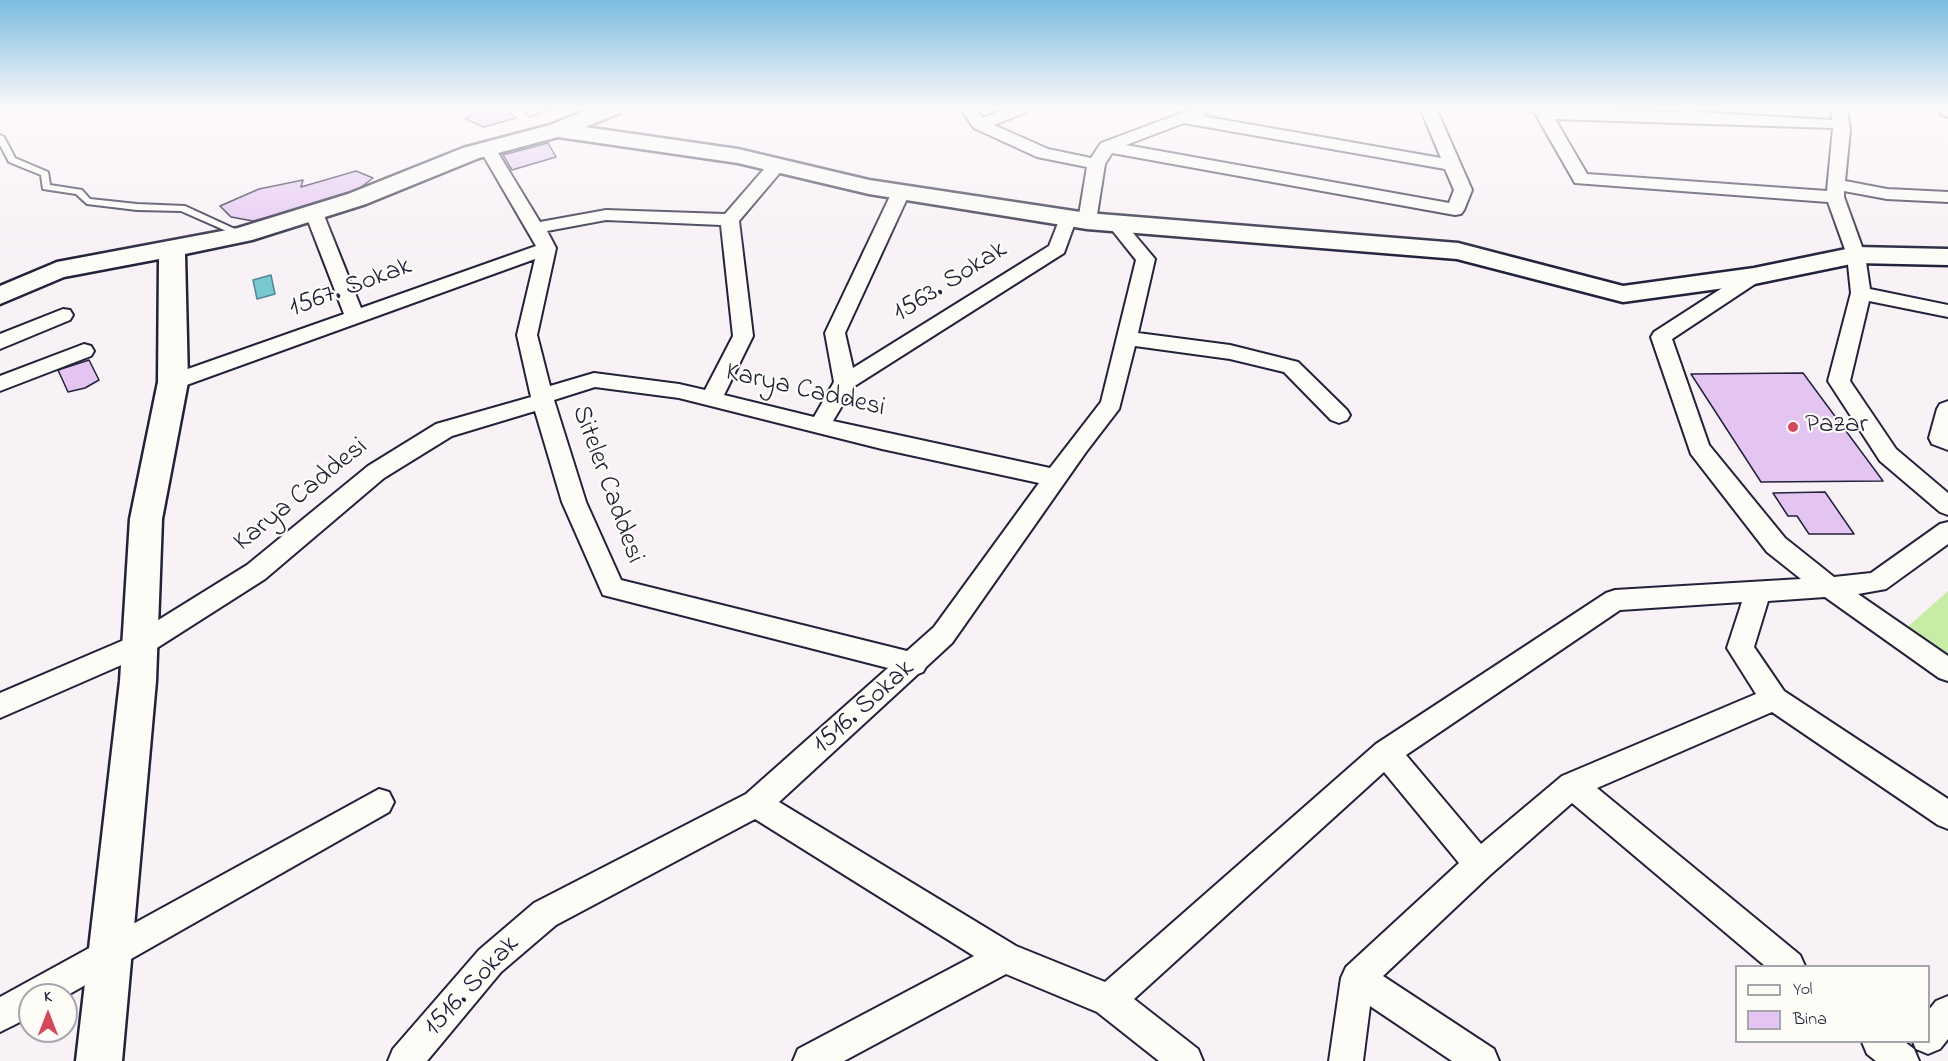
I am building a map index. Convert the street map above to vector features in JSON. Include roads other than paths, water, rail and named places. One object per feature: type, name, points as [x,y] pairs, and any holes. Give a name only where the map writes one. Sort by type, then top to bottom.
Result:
[{"type":"street","points":[[0,296],[57,270],[243,235],[357,199],[460,158]]},
{"type":"street","points":[[493,158],[548,248]]},
{"type":"street","points":[[745,158],[868,187],[1118,225],[1458,251],[1623,294],[1754,276],[1856,255],[1948,257]]},
{"type":"street","points":[[1065,158],[1096,164],[1100,158]]},
{"type":"street","points":[[1165,158],[1455,210],[1463,190],[1448,158]]},
{"type":"street","points":[[1408,158],[1451,165]]},
{"type":"street","points":[[1568,158],[1581,179],[1948,197]]},
{"type":"street","points":[[1836,158],[1836,190],[1856,255],[1861,293],[1839,381],[1888,454],[1948,506]]},
{"type":"street","name":"1563. Sokak","points":[[845,382],[1057,249],[1077,219],[1096,164]]},
{"type":"street","points":[[710,400],[742,336],[730,220],[777,165]]},
{"type":"street","points":[[820,425],[845,382],[835,333],[901,192]]},
{"type":"street","points":[[314,213],[355,317]]},
{"type":"street","points":[[548,248],[536,228],[606,215],[730,220]]},
{"type":"street","name":"1516. Sokak","points":[[405,1061],[490,961],[545,914],[756,804],[914,664],[943,635],[1111,404],[1146,259],[1118,225]]},
{"type":"street","name":"1567. Sokak","points":[[173,382],[548,248]]},
{"type":"street","name":"Siteler Caddesi","points":[[548,248],[527,335],[543,399],[574,502],[612,588],[914,664]]},
{"type":"street","points":[[99,1061],[140,645],[146,519],[173,382],[172,250]]},
{"type":"street","points":[[1754,276],[1661,337],[1699,448],[1776,545],[1829,587],[1948,670]]},
{"type":"street","points":[[1861,293],[1948,310]]},
{"type":"street","points":[[0,342],[63,315]]},
{"type":"street","points":[[1128,338],[1295,361],[1339,415]]},
{"type":"street","points":[[0,384],[84,351]]},
{"type":"street","name":"Karya Caddesi","points":[[0,705],[140,645],[256,572],[376,472],[444,430],[543,399],[594,380],[679,391],[882,441],[1055,478]]},
{"type":"street","points":[[1948,409],[1940,438],[1948,442]]},
{"type":"street","points":[[1109,1000],[1386,753],[1615,600],[1877,582],[1948,531]]},
{"type":"street","points":[[1758,591],[1740,648],[1774,699],[1948,815]]},
{"type":"street","points":[[1346,1061],[1357,978],[1479,865],[1572,785],[1774,699]]},
{"type":"street","points":[[1386,753],[1479,865]]},
{"type":"street","points":[[1572,785],[1788,965]]},
{"type":"street","points":[[57,983],[379,802]]},
{"type":"street","points":[[756,804],[1005,957],[1109,1000],[1186,1061]]},
{"type":"street","points":[[810,1061],[1005,957]]},
{"type":"street","points":[[1357,978],[1482,1061]]},
{"type":"street","points":[[0,1015],[18,1005]]},
{"type":"street","points":[[1930,1036],[1948,1013]]},
{"type":"street","points":[[1881,1043],[1902,1061]]},
{"type":"street","points":[[1909,1061],[1923,1043]]},
{"type":"lane","points":[[11,158],[45,174],[46,187],[80,192],[87,201],[137,207],[182,208],[243,235]]},
{"type":"water","points":[[271,275],[275,294],[257,299],[253,280]]},
{"type":"place","name":"Pazar","points":[[1793,427]]}]
